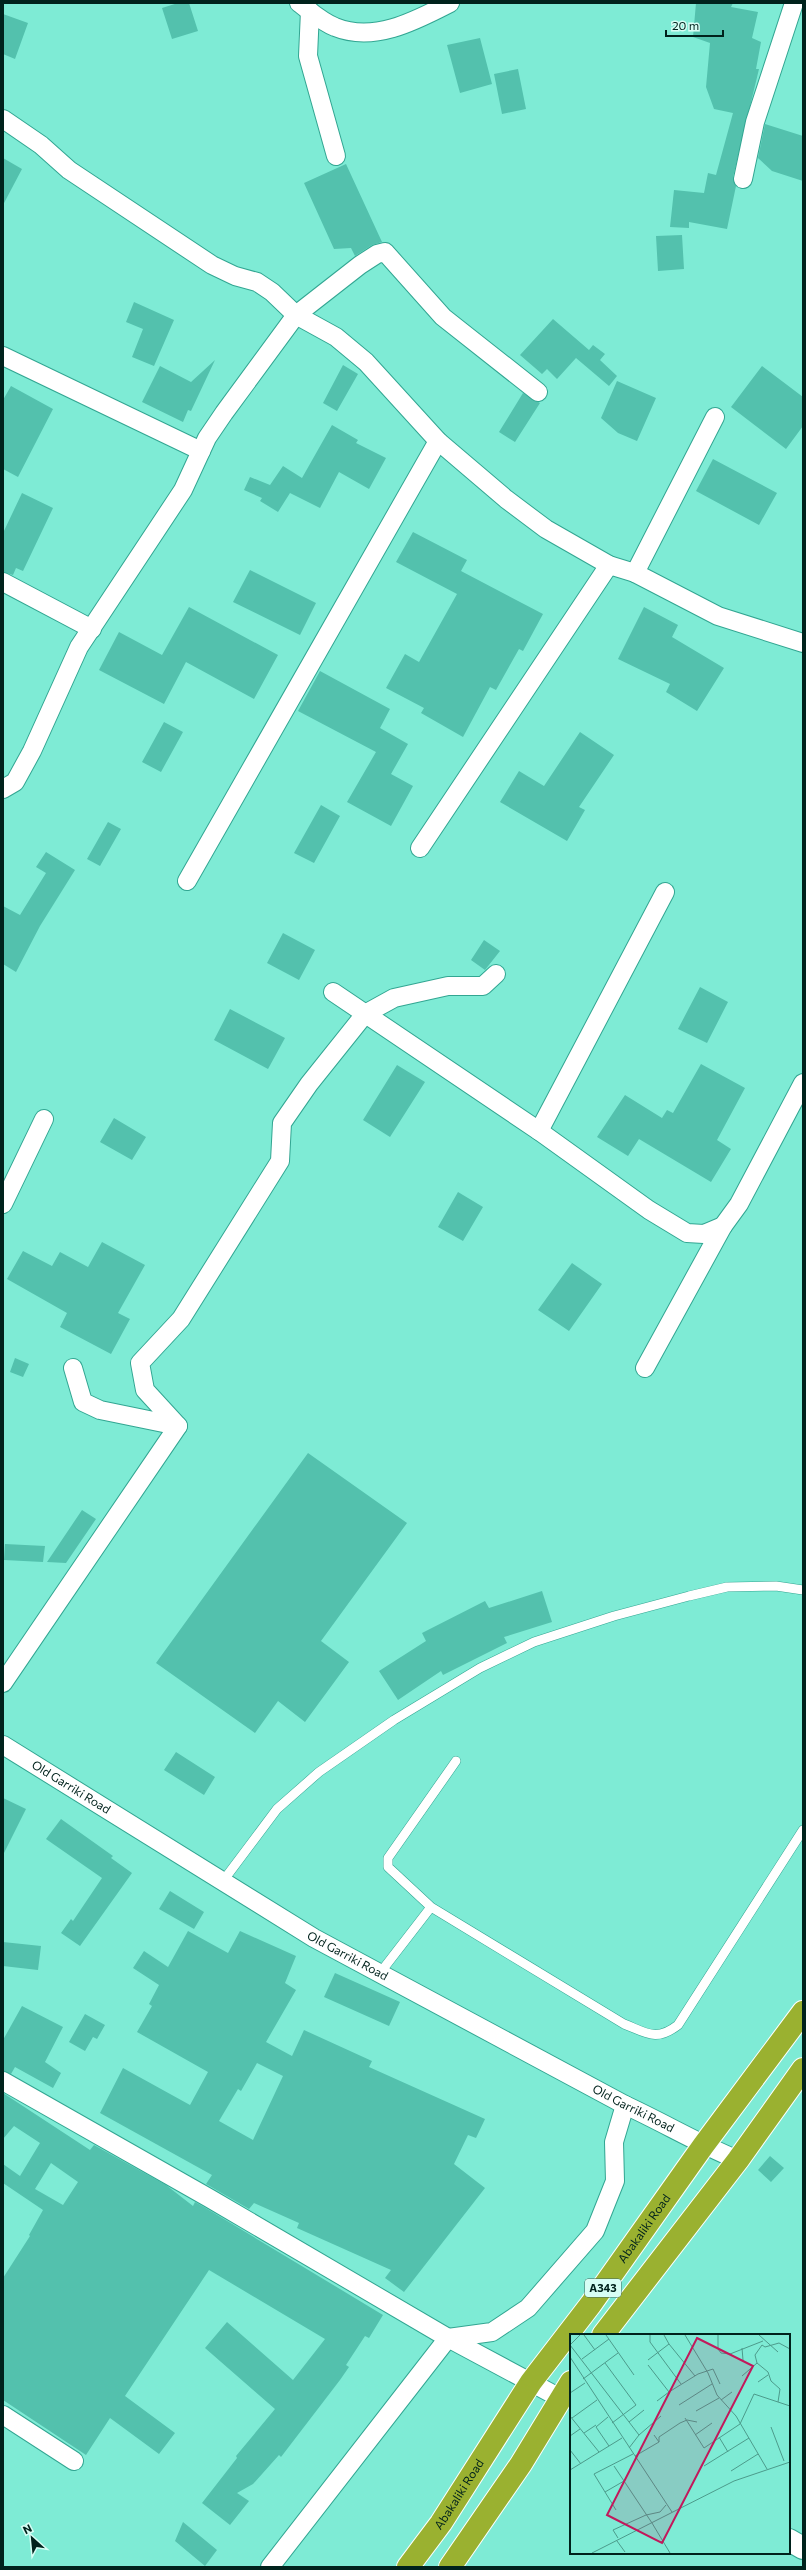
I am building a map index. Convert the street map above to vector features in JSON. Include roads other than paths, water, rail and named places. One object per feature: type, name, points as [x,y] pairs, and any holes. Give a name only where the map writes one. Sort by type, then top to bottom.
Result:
[{"type":"highway","name":"Abakaliki Road","points":[[408,2567],[441,2523],[531,2382],[591,2304],[704,2146],[803,2012]]},
{"type":"highway","name":"A343","points":[[604,2334],[738,2160],[803,2069]]},
{"type":"highway","points":[[450,2567],[567,2395]]},
{"type":"main road","points":[[790,2541],[803,2548]]},
{"type":"street","points":[[304,7],[334,27],[363,34],[407,25],[450,3]]},
{"type":"street","points":[[743,179],[755,122],[794,3]]},
{"type":"street","points":[[304,7],[308,56],[336,156]]},
{"type":"street","points":[[3,119],[41,146],[69,170],[212,265],[235,276],[257,282],[272,292],[296,315],[336,337],[366,362],[438,441],[506,499],[546,529],[609,565],[635,573],[718,616],[803,643]]},
{"type":"street","points":[[3,789],[15,782],[32,751],[79,646],[183,490],[207,438],[296,315],[360,265],[377,254],[385,252],[443,316],[538,392]]},
{"type":"street","points":[[3,356],[202,451]]},
{"type":"street","points":[[635,573],[715,417]]},
{"type":"street","points":[[187,881],[438,441]]},
{"type":"street","points":[[420,848],[609,565]]},
{"type":"street","points":[[3,582],[92,628]]},
{"type":"street","points":[[539,1131],[665,892]]},
{"type":"street","points":[[178,1426],[145,1390],[140,1364],[181,1319],[280,1160],[282,1123],[309,1084],[365,1014],[394,998],[448,986],[483,986],[496,974]]},
{"type":"street","points":[[333,992],[539,1131],[649,1210],[687,1233],[704,1234],[723,1226]]},
{"type":"street","points":[[645,1368],[723,1226],[740,1204],[803,1083]]},
{"type":"street","points":[[3,1204],[44,1119]]},
{"type":"street","points":[[73,1368],[83,1402],[100,1410],[178,1426]]},
{"type":"street","points":[[3,1683],[178,1426]]},
{"type":"street","name":"Old Garriki Road","points":[[3,1745],[314,1938],[625,2106],[659,2121],[704,2146],[738,2160]]},
{"type":"street","points":[[3,2081],[209,2198],[448,2338],[531,2382],[567,2395]]},
{"type":"street","points":[[270,2567],[448,2338],[492,2332],[528,2308],[595,2231],[615,2181],[614,2142],[625,2106]]},
{"type":"street","points":[[3,2415],[74,2461]]},
{"type":"lane","points":[[223,1881],[277,1809],[319,1772],[394,1720],[480,1668],[534,1642],[614,1616],[697,1594],[727,1587],[776,1586],[803,1590]]},
{"type":"lane","points":[[456,1761],[388,1858],[388,1867],[431,1908],[624,2024],[654,2036],[666,2035],[678,2025],[725,1955],[803,1830]]},
{"type":"lane","points":[[380,1973],[431,1908]]}]
